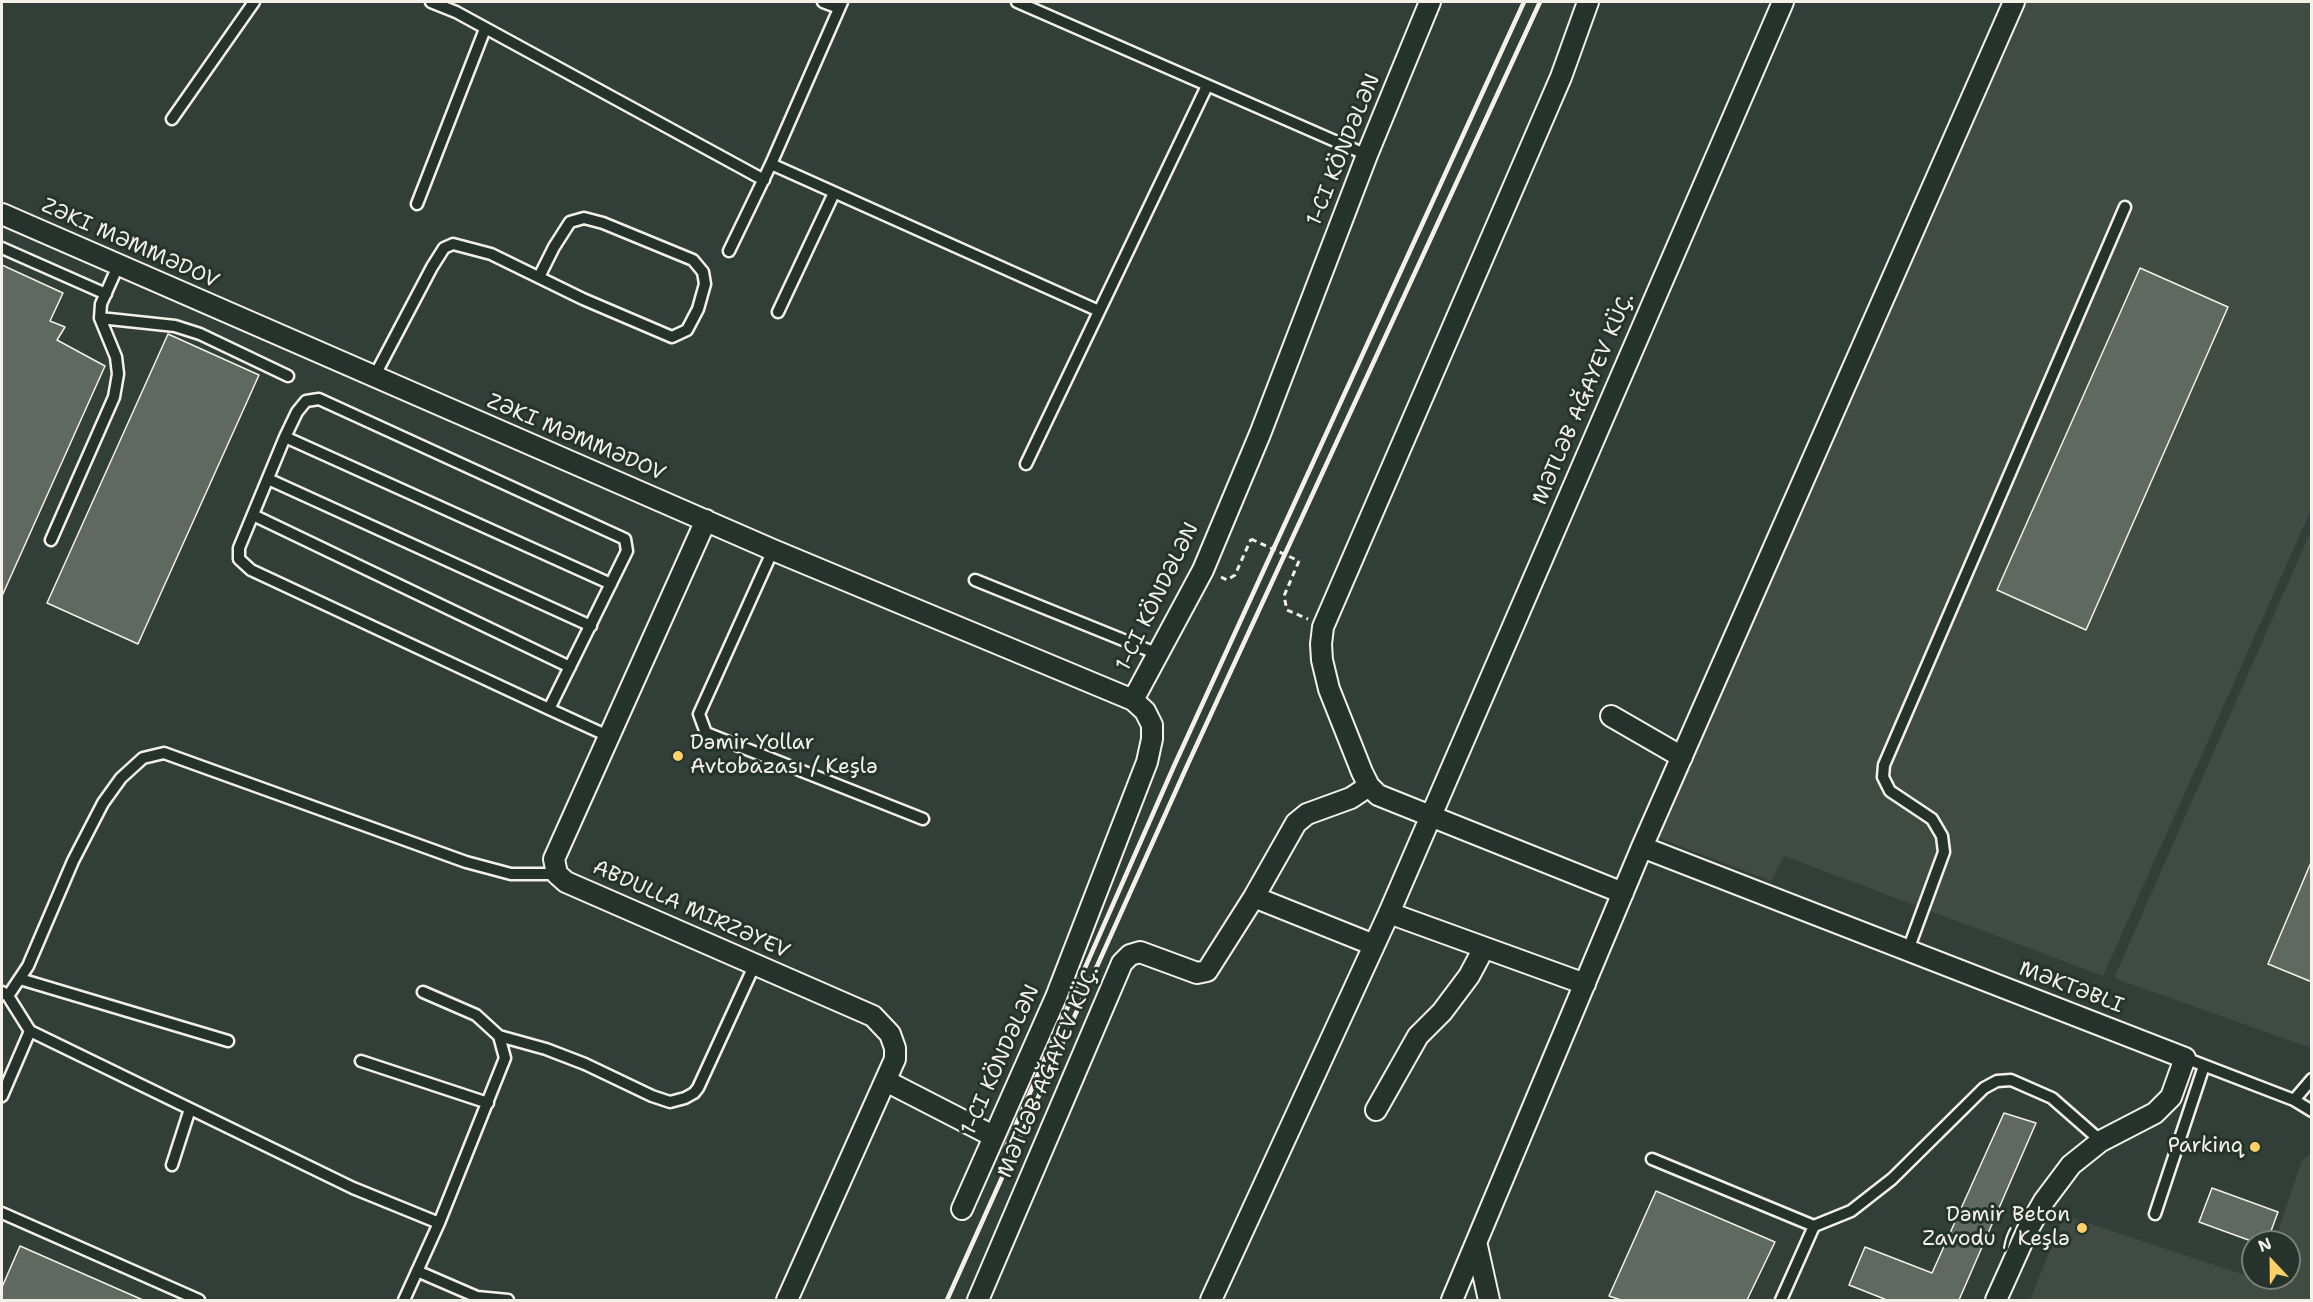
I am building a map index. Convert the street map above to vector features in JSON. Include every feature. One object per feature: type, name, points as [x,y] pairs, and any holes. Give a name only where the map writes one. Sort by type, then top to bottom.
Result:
[{"type":"street","name":"1-CI KÖNDƏLƏN","points":[[962,1209],[1056,997],[1147,762],[1152,739],[1152,725],[1145,711],[1133,700],[1203,570],[1260,434],[1367,155],[1430,2]]},
{"type":"street","points":[[1588,2],[1561,77],[1323,627],[1322,660],[1329,689],[1369,786],[1378,795],[1623,893]]},
{"type":"street","name":"MƏTLƏB AĞAYEV KÜÇ.","points":[[1211,1300],[1389,913],[1783,2]]},
{"type":"street","points":[[1452,1300],[1477,1246],[1642,847],[2014,2]]},
{"type":"street","name":"ZƏKI MƏMMƏDOV","points":[[2,214],[773,550],[1133,700]]},
{"type":"street","points":[[557,874],[554,859],[561,841],[706,520]]},
{"type":"street","points":[[1611,716],[1683,757]]},
{"type":"street","name":"MƏTLƏB AĞAYEV KÜÇ.","points":[[978,1300],[1122,963],[1130,955],[1140,952],[1197,973],[1207,971],[1254,897],[1296,823],[1307,814],[1351,798],[1369,786]]},
{"type":"street","name":"MƏKTƏBLI","points":[[1642,847],[2185,1058]]},
{"type":"street","name":"ABDULLA MIRZƏYEV","points":[[557,874],[566,882],[873,1016],[890,1034],[895,1048],[895,1059],[787,1300]]},
{"type":"street","points":[[1254,897],[1374,945]]},
{"type":"street","points":[[1389,913],[1585,984]]},
{"type":"street","points":[[1377,1110],[1418,1036],[1442,1012],[1469,976],[1484,948]]},
{"type":"street","points":[[1996,1300],[2028,1229],[2044,1201],[2071,1165],[2102,1142],[2155,1113],[2171,1097],[2185,1058]]},
{"type":"street","points":[[886,1081],[993,1136]]},
{"type":"street","points":[[1477,1246],[1489,1300]]},
{"type":"lane","points":[[172,119],[254,2]]},
{"type":"lane","points":[[431,2],[458,7],[485,29],[764,180]]},
{"type":"lane","points":[[729,251],[764,180],[841,5],[823,2]]},
{"type":"lane","points":[[1017,2],[1367,155]]},
{"type":"lane","points":[[417,204],[485,29]]},
{"type":"lane","points":[[1026,464],[1207,86]]},
{"type":"lane","points":[[771,164],[1099,311]]},
{"type":"lane","points":[[778,312],[834,193]]},
{"type":"lane","points":[[1908,950],[1944,852],[1942,836],[1932,819],[1890,791],[1883,777],[1884,765],[2125,207]]},
{"type":"lane","points":[[375,376],[444,248],[453,244],[491,254],[539,277],[636,323],[672,337],[687,330],[698,309],[705,284],[703,272],[693,260],[603,223],[584,218],[570,222],[539,277]]},
{"type":"lane","points":[[2,248],[106,294]]},
{"type":"lane","points":[[51,540],[114,397],[118,374],[116,357],[100,318],[101,304],[118,266]]},
{"type":"lane","points":[[100,318],[175,326],[192,331],[288,376]]},
{"type":"lane","points":[[549,709],[627,551],[625,539],[319,399],[306,400],[297,412],[285,437],[239,548],[239,559],[250,570],[549,709],[608,736]]},
{"type":"lane","points":[[285,437],[611,584]]},
{"type":"lane","points":[[268,479],[591,626]]},
{"type":"lane","points":[[253,515],[570,667]]},
{"type":"lane","points":[[773,550],[699,714],[706,733],[923,819]]},
{"type":"lane","points":[[975,580],[1158,654]]},
{"type":"lane","points":[[439,1222],[353,1188],[30,1031],[5,994],[20,979],[73,861],[104,803],[121,778],[143,758],[164,753],[466,862],[511,874],[557,874]]},
{"type":"lane","points":[[423,992],[476,1016],[499,1036],[546,1049],[585,1064],[652,1096],[670,1102],[685,1098],[698,1088],[755,964]]},
{"type":"lane","points":[[20,979],[228,1041]]},
{"type":"lane","points":[[2,1096],[30,1031]]},
{"type":"lane","points":[[404,1300],[439,1222],[505,1058],[499,1036]]},
{"type":"lane","points":[[2185,1058],[2294,1100],[2312,1111]]},
{"type":"lane","points":[[361,1061],[488,1103]]},
{"type":"lane","points":[[2155,1214],[2204,1066]]},
{"type":"lane","points":[[2294,1100],[2312,1079]]},
{"type":"lane","points":[[1781,1300],[1814,1226],[1851,1211],[1892,1179],[1984,1088],[1997,1081],[2011,1080],[2052,1098],[2102,1142]]},
{"type":"lane","points":[[2294,1100],[2312,1102]]},
{"type":"lane","points":[[172,1165],[190,1109]]},
{"type":"lane","points":[[1652,1160],[1814,1226]]},
{"type":"lane","points":[[2,1213],[199,1300]]},
{"type":"lane","points":[[417,1271],[477,1296],[508,1300]]},
{"type":"path","points":[[1235,575],[1251,539],[1299,561],[1284,596],[1287,610],[1323,627]]},
{"type":"shaded area","points":[[2024,2],[2311,2],[2311,510],[2103,976],[1784,856],[1771,881],[1659,838]]},
{"type":"shaded area","points":[[2311,531],[2311,1048],[2114,978]]},
{"type":"shaded area","name":"Dəmir Beton Zavodu / Keşlə","points":[[2311,1153],[2311,1300],[2030,1300],[2064,1215],[2241,1274],[2241,1290],[2301,1290],[2301,1230],[2278,1230],[2302,1161]]},
{"type":"building","points":[[2,265],[63,293],[50,321],[65,327],[57,340],[105,366],[2,596]]},
{"type":"building","points":[[2140,268],[2228,307],[2086,630],[1997,590]]},
{"type":"building","points":[[168,334],[259,375],[138,644],[47,603]]},
{"type":"building","points":[[2312,860],[2312,982],[2268,964]]},
{"type":"building","points":[[2004,1113],[2036,1123],[1959,1300],[1887,1300],[1849,1285],[1865,1247],[1932,1273]]},
{"type":"building","points":[[2212,1188],[2278,1212],[2271,1230],[2241,1230],[2241,1237],[2199,1222]]},
{"type":"building","points":[[1656,1191],[1775,1242],[1747,1300],[1621,1300],[1609,1296]]},
{"type":"building","points":[[20,1246],[143,1300],[2,1300],[2,1287]]},
{"type":"railway","points":[[1006,1147],[1174,766],[1524,2]]},
{"type":"railway","points":[[947,1300],[1187,766],[1540,2]]},
{"type":"place","name":"Dəmir Yollar Avtobazası / Keşlə","points":[[678,756]]},
{"type":"place","name":"Parkinq","points":[[2255,1147]]},
{"type":"place","name":"Dəmir Beton Zavodu / Keşlə","points":[[2082,1228]]}]
